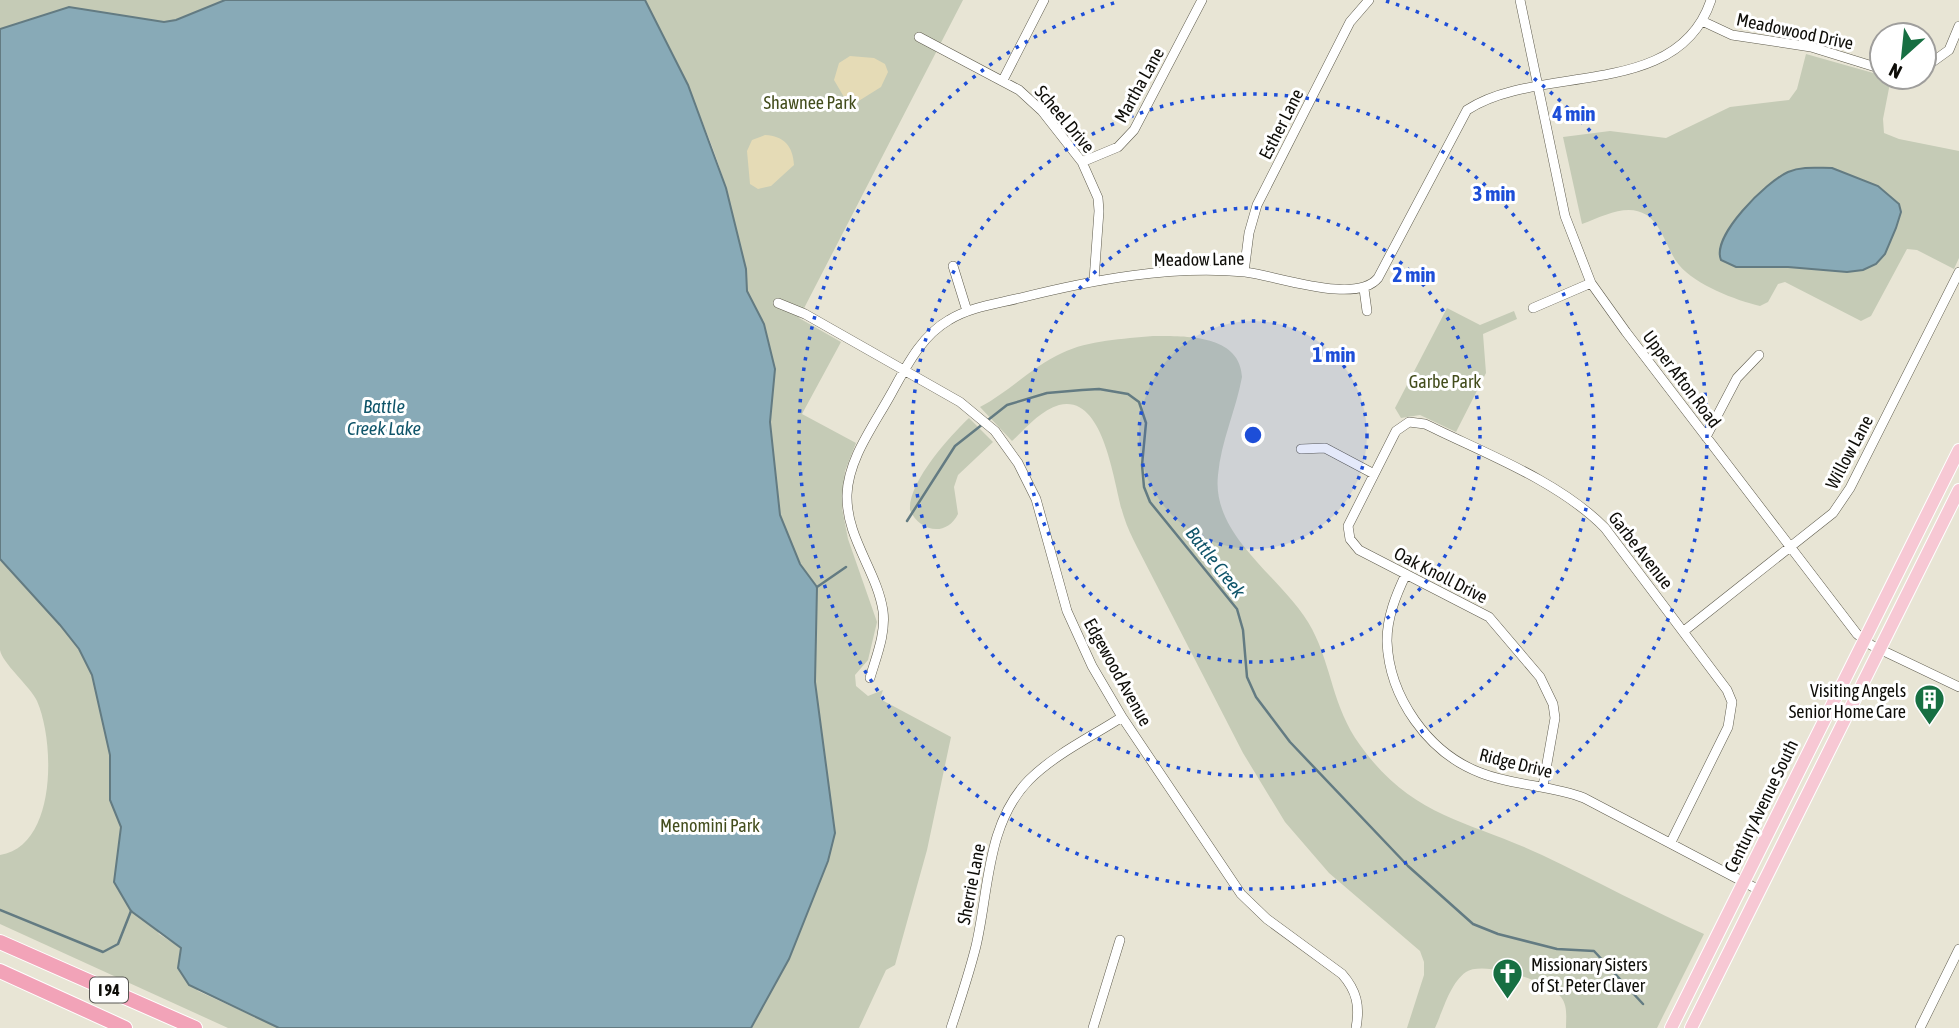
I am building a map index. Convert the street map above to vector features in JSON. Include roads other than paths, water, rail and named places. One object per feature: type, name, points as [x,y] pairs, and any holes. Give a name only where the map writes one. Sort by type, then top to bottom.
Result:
[{"type":"highway","name":"I 94","points":[[0,941],[195,1028]]},
{"type":"highway","name":"I 94","points":[[0,971],[125,1028]]},
{"type":"main road","name":"Century Avenue South","points":[[1671,1028],[1959,450]]},
{"type":"main road","name":"Century Avenue South","points":[[1691,1028],[1959,490]]},
{"type":"street","points":[[1003,80],[1044,0]]},
{"type":"street","name":"Martha Lane","points":[[1082,162],[1118,147],[1134,130],[1202,0]]},
{"type":"street","name":"Esther Lane","points":[[1244,272],[1257,205],[1350,22],[1368,0]]},
{"type":"street","name":"Upper Afton Road","points":[[1520,0],[1565,216],[1591,283],[1706,437],[1864,640],[1959,687]]},
{"type":"street","points":[[1367,311],[1364,289],[1378,278],[1467,110],[1490,98],[1640,66],[1679,46],[1702,21],[1711,0]]},
{"type":"street","name":"Meadowood Drive","points":[[1702,21],[1732,35],[1811,47],[1868,65]]},
{"type":"street","points":[[1938,58],[1949,50],[1959,26]]},
{"type":"street","name":"Scheel Drive","points":[[919,37],[1003,80],[1031,100],[1082,162],[1098,198],[1094,280]]},
{"type":"street","points":[[953,267],[967,311]]},
{"type":"street","name":"Meadow Lane","points":[[870,678],[882,636],[884,613],[850,522],[847,494],[862,446],[904,370],[931,332],[967,311],[1094,280],[1244,272],[1344,290],[1364,289]]},
{"type":"street","name":"Willow Lane","points":[[1684,631],[1833,513],[1850,488],[1959,272]]},
{"type":"street","points":[[1532,308],[1591,283]]},
{"type":"street","name":"Edgewood Avenue","points":[[778,303],[799,311],[904,370],[981,416],[995,431],[1028,481],[1042,518],[1067,611],[1092,666],[1122,717],[1241,894],[1254,908],[1350,983],[1358,1002],[1356,1028]]},
{"type":"street","points":[[1706,437],[1737,378],[1759,355]]},
{"type":"street","name":"Garbe Avenue","points":[[1374,474],[1396,431],[1402,425],[1416,421],[1573,500],[1594,517],[1684,631],[1727,690],[1732,702],[1731,717],[1671,842]]},
{"type":"street","points":[[1301,449],[1325,448],[1374,474]]},
{"type":"street","name":"Oak Knoll Drive","points":[[1374,474],[1348,526],[1350,539],[1359,550],[1489,617],[1540,677],[1553,704],[1555,718],[1543,786]]},
{"type":"street","name":"Ridge Drive","points":[[1406,574],[1392,607],[1387,640],[1394,680],[1408,709],[1429,740],[1484,775],[1543,786],[1584,798],[1759,890]]},
{"type":"street","name":"Sherrie Lane","points":[[951,1028],[976,944],[993,847],[1013,802],[1028,782],[1049,764],[1122,717]]},
{"type":"street","points":[[1093,1028],[1120,940]]},
{"type":"street","points":[[1920,1028],[1959,948]]},
{"type":"water","name":"Battle Creek Lake","points":[[225,0],[645,0],[688,85],[726,188],[746,269],[747,291],[764,324],[775,369],[770,422],[780,515],[800,564],[817,587],[815,682],[835,833],[828,861],[789,959],[751,1028],[279,1028],[189,985],[178,968],[181,948],[131,911],[114,882],[121,827],[110,800],[110,755],[92,675],[79,649],[60,625],[0,559],[0,29],[69,7],[164,22],[176,20]]},
{"type":"water","points":[[1832,168],[1878,186],[1899,204],[1901,212],[1896,228],[1885,254],[1876,264],[1863,270],[1847,272],[1788,267],[1736,267],[1721,260],[1720,250],[1732,224],[1767,187],[1793,170]]},
{"type":"waterway","name":"Battle Creek","points":[[907,521],[955,446],[1007,405],[1047,393],[1099,389],[1128,394],[1139,402],[1146,423],[1142,465],[1144,487],[1150,502],[1237,609],[1243,630],[1247,677],[1256,697],[1290,742],[1408,866],[1473,924],[1498,934],[1557,949],[1594,951],[1643,1004]]},
{"type":"waterway","name":"Battle Creek","points":[[817,587],[846,567]]},
{"type":"waterway","points":[[0,910],[103,952],[118,944],[131,911]]},
{"type":"place","name":"Visiting Angels Senior Home Care","points":[[1929,727]]},
{"type":"place","name":"Missionary Sisters of St. Peter Claver","points":[[1508,1001]]},
{"type":"park label","name":"Shawnee Park","points":[[810,102]]},
{"type":"park label","name":"Garbe Park","points":[[1445,381]]},
{"type":"park label","name":"Menomini Park","points":[[710,825]]}]
